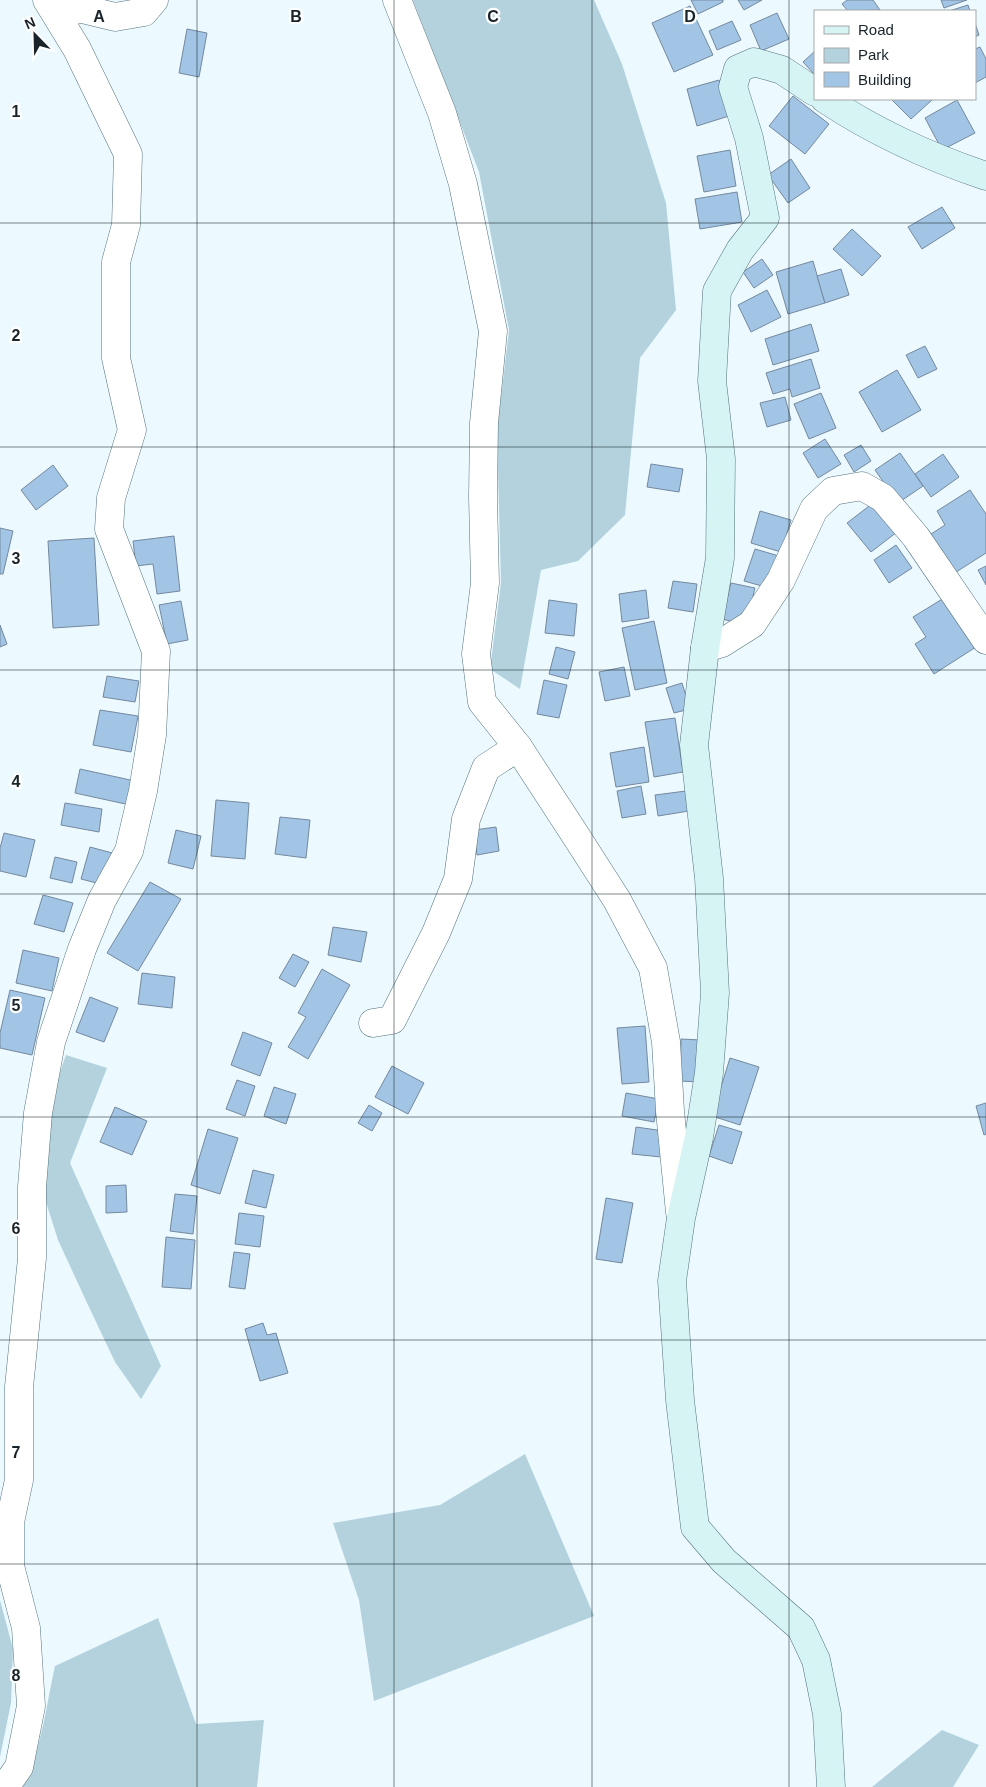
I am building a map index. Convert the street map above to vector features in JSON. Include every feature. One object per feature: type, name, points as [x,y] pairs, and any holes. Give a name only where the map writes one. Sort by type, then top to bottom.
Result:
[{"type":"main road","points":[[814,91],[782,70],[754,62],[738,69],[733,87],[749,138],[765,218],[740,250],[717,291],[712,381],[721,459],[720,558],[705,648],[694,745],[709,878],[715,993],[710,1073],[699,1137],[681,1218],[672,1281],[680,1400],[696,1527],[724,1561],[800,1628],[816,1660],[825,1705],[831,1787]]},
{"type":"main road","points":[[826,100],[853,118],[893,139],[954,165],[986,176]]},
{"type":"street","points":[[52,6],[82,9],[115,18],[144,12],[154,0]]},
{"type":"street","points":[[396,0],[442,113],[463,184],[493,331],[484,423],[482,497],[484,583],[476,654],[482,702],[518,747],[617,900],[653,968],[666,1042],[670,1110],[681,1218]]},
{"type":"street","points":[[5,1787],[19,1767],[31,1706],[26,1628],[10,1566],[10,1522],[19,1480],[19,1387],[32,1258],[32,1187],[38,1113],[51,1042],[82,949],[102,900],[128,851],[143,790],[152,735],[156,651],[109,529],[111,498],[132,430],[116,358],[116,262],[126,225],[128,154],[52,6]]},
{"type":"street","points":[[705,648],[722,643],[752,624],[781,580],[814,509],[832,491],[862,486],[883,498],[916,537],[986,640]]},
{"type":"street","points":[[373,1023],[392,1020],[436,933],[458,879],[466,818],[486,768],[518,747]]},
{"type":"green space","points":[[413,0],[594,0],[622,64],[666,203],[676,310],[640,358],[625,515],[578,561],[541,570],[520,689],[490,669],[501,583],[497,432],[509,330],[479,172]]},
{"type":"green space","points":[[66,1055],[107,1068],[70,1163],[161,1366],[141,1399],[115,1362],[88,1305],[58,1240],[40,1183],[48,1106]]},
{"type":"green space","points":[[525,1454],[594,1616],[374,1701],[359,1600],[333,1523],[440,1505]]},
{"type":"green space","points":[[0,1600],[13,1649],[11,1703],[0,1757]]},
{"type":"green space","points":[[158,1618],[196,1724],[264,1720],[257,1787],[21,1787],[39,1743],[55,1666]]},
{"type":"green space","points":[[942,1730],[979,1745],[953,1787],[872,1787]]},
{"type":"building","points":[[691,0],[723,0],[723,2],[698,14]]},
{"type":"building","points":[[738,0],[762,0],[744,10]]},
{"type":"building","points":[[847,0],[873,0],[880,10],[847,10],[842,4]]},
{"type":"building","points":[[941,0],[967,0],[944,8]]},
{"type":"building","points":[[968,5],[970,10],[952,10]]},
{"type":"building","points":[[690,6],[713,55],[674,72],[652,23]]},
{"type":"building","points":[[777,13],[789,39],[761,51],[750,25]]},
{"type":"building","points":[[732,21],[741,40],[717,50],[709,31]]},
{"type":"building","points":[[976,26],[979,35],[976,36]]},
{"type":"building","points":[[187,29],[207,33],[199,77],[179,73]]},
{"type":"building","points":[[980,47],[986,59],[986,77],[976,82],[976,49]]},
{"type":"building","points":[[814,52],[814,74],[803,62]]},
{"type":"building","points":[[719,80],[729,116],[697,126],[687,89]]},
{"type":"building","points":[[793,96],[829,124],[805,154],[769,126]]},
{"type":"building","points":[[892,100],[932,100],[911,119]]},
{"type":"building","points":[[957,100],[975,133],[942,150],[925,118]]},
{"type":"building","points":[[730,150],[736,186],[704,192],[697,156]]},
{"type":"building","points":[[791,159],[810,188],[788,203],[768,175]]},
{"type":"building","points":[[737,192],[742,222],[700,229],[695,199]]},
{"type":"building","points":[[942,207],[955,228],[922,249],[908,227]]},
{"type":"building","points":[[852,229],[881,256],[862,276],[833,249]]},
{"type":"building","points":[[762,259],[773,275],[754,288],[743,272]]},
{"type":"building","points":[[813,261],[825,303],[788,314],[776,272]]},
{"type":"building","points":[[841,269],[849,295],[825,303],[817,276]]},
{"type":"building","points":[[767,290],[781,317],[751,332],[738,305]]},
{"type":"building","points":[[811,324],[819,351],[773,365],[765,339]]},
{"type":"building","points":[[925,346],[937,369],[918,378],[906,355]]},
{"type":"building","points":[[811,359],[820,388],[792,397],[790,389],[773,394],[766,373]]},
{"type":"building","points":[[897,370],[921,410],[882,432],[859,392]]},
{"type":"building","points":[[821,393],[836,428],[809,439],[794,404]]},
{"type":"building","points":[[785,397],[791,420],[767,427],[760,403]]},
{"type":"building","points":[[825,439],[841,464],[818,478],[803,453]]},
{"type":"building","points":[[861,445],[871,461],[854,472],[844,455]]},
{"type":"building","points":[[900,453],[923,486],[898,503],[875,470]]},
{"type":"building","points":[[943,454],[959,477],[931,497],[915,474]]},
{"type":"building","points":[[651,464],[683,469],[679,492],[647,487]]},
{"type":"building","points":[[53,465],[68,486],[36,510],[21,490]]},
{"type":"building","points":[[970,490],[986,514],[986,553],[953,574],[928,536],[945,525],[937,511]]},
{"type":"building","points":[[873,503],[897,532],[871,552],[847,523]]},
{"type":"building","points":[[760,511],[791,520],[781,552],[751,543]]},
{"type":"building","points":[[0,528],[13,531],[3,574],[0,574]]},
{"type":"building","points":[[174,536],[180,591],[157,594],[153,564],[136,566],[133,541]]},
{"type":"building","points":[[94,538],[99,625],[53,628],[48,541]]},
{"type":"building","points":[[896,545],[912,568],[889,583],[874,560]]},
{"type":"building","points":[[755,549],[779,556],[769,588],[744,581]]},
{"type":"building","points":[[986,566],[986,585],[978,570]]},
{"type":"building","points":[[673,581],[697,584],[693,612],[668,608]]},
{"type":"building","points":[[731,583],[755,588],[746,625],[722,619]]},
{"type":"building","points":[[646,590],[649,618],[622,622],[619,594]]},
{"type":"building","points":[[944,598],[976,647],[934,674],[915,644],[926,637],[913,617]]},
{"type":"building","points":[[549,600],[577,604],[574,636],[545,633]]},
{"type":"building","points":[[181,601],[188,640],[167,644],[159,605]]},
{"type":"building","points":[[654,621],[667,683],[635,690],[622,628]]},
{"type":"building","points":[[0,625],[7,644],[0,647]]},
{"type":"building","points":[[556,647],[575,652],[568,679],[549,674]]},
{"type":"building","points":[[624,667],[630,696],[605,701],[599,672]]},
{"type":"building","points":[[107,676],[139,681],[135,702],[103,697]]},
{"type":"building","points":[[544,680],[567,685],[559,718],[537,714]]},
{"type":"building","points":[[682,683],[690,709],[674,713],[666,688]]},
{"type":"building","points":[[100,710],[138,716],[131,752],[93,745]]},
{"type":"building","points":[[675,718],[683,772],[654,777],[645,722]]},
{"type":"building","points":[[644,747],[649,782],[616,787],[610,753]]},
{"type":"building","points":[[80,769],[135,781],[130,805],[75,793]]},
{"type":"building","points":[[641,786],[646,814],[622,818],[617,791]]},
{"type":"building","points":[[686,791],[689,811],[658,816],[655,795]]},
{"type":"building","points":[[216,800],[249,803],[245,859],[211,856]]},
{"type":"building","points":[[65,803],[102,809],[99,832],[61,825]]},
{"type":"building","points":[[280,817],[310,820],[306,858],[275,854]]},
{"type":"building","points":[[496,827],[499,851],[477,855],[474,830]]},
{"type":"building","points":[[176,830],[201,836],[193,869],[168,863]]},
{"type":"building","points":[[4,833],[35,840],[26,877],[0,871],[0,848]]},
{"type":"building","points":[[90,847],[116,854],[108,886],[81,879]]},
{"type":"building","points":[[55,857],[77,862],[72,883],[50,878]]},
{"type":"building","points":[[150,882],[181,899],[138,971],[107,953]]},
{"type":"building","points":[[43,895],[73,903],[64,932],[34,924]]},
{"type":"building","points":[[333,927],[367,932],[361,962],[328,955]]},
{"type":"building","points":[[23,950],[59,958],[52,991],[16,983]]},
{"type":"building","points":[[293,954],[309,962],[295,987],[279,978]]},
{"type":"building","points":[[322,969],[350,985],[308,1059],[288,1047],[306,1017],[298,1013]]},
{"type":"building","points":[[142,973],[175,977],[172,1008],[138,1004]]},
{"type":"building","points":[[10,990],[45,998],[32,1055],[0,1048],[0,1033]]},
{"type":"building","points":[[90,997],[118,1008],[104,1042],[76,1032]]},
{"type":"building","points":[[645,1026],[649,1082],[622,1084],[617,1028]]},
{"type":"building","points":[[243,1032],[272,1043],[260,1076],[231,1065]]},
{"type":"building","points":[[681,1039],[701,1040],[700,1082],[680,1081]]},
{"type":"building","points":[[730,1058],[759,1067],[740,1125],[712,1116]]},
{"type":"building","points":[[392,1066],[424,1083],[408,1114],[375,1097]]},
{"type":"building","points":[[237,1080],[255,1086],[245,1116],[226,1109]]},
{"type":"building","points":[[274,1087],[296,1094],[286,1124],[264,1116]]},
{"type":"building","points":[[626,1093],[659,1099],[654,1122],[622,1116]]},
{"type":"building","points":[[986,1103],[986,1134],[984,1135],[976,1106]]},
{"type":"building","points":[[369,1105],[382,1113],[372,1131],[358,1123]]},
{"type":"building","points":[[115,1107],[147,1121],[132,1155],[100,1142]]},
{"type":"building","points":[[719,1125],[742,1132],[732,1164],[709,1156]]},
{"type":"building","points":[[636,1127],[664,1131],[661,1157],[632,1154]]},
{"type":"building","points":[[208,1129],[238,1138],[220,1194],[191,1185]]},
{"type":"building","points":[[253,1170],[274,1175],[266,1208],[245,1203]]},
{"type":"building","points":[[126,1185],[127,1212],[106,1213],[106,1186]]},
{"type":"building","points":[[175,1194],[197,1196],[193,1234],[170,1231]]},
{"type":"building","points":[[606,1198],[633,1203],[622,1263],[596,1259]]},
{"type":"building","points":[[239,1213],[264,1216],[260,1247],[235,1244]]},
{"type":"building","points":[[166,1237],[195,1240],[191,1289],[162,1287]]},
{"type":"building","points":[[234,1252],[250,1254],[245,1289],[229,1287]]},
{"type":"building","points":[[263,1323],[267,1335],[276,1333],[288,1373],[260,1381],[245,1329]]}]
